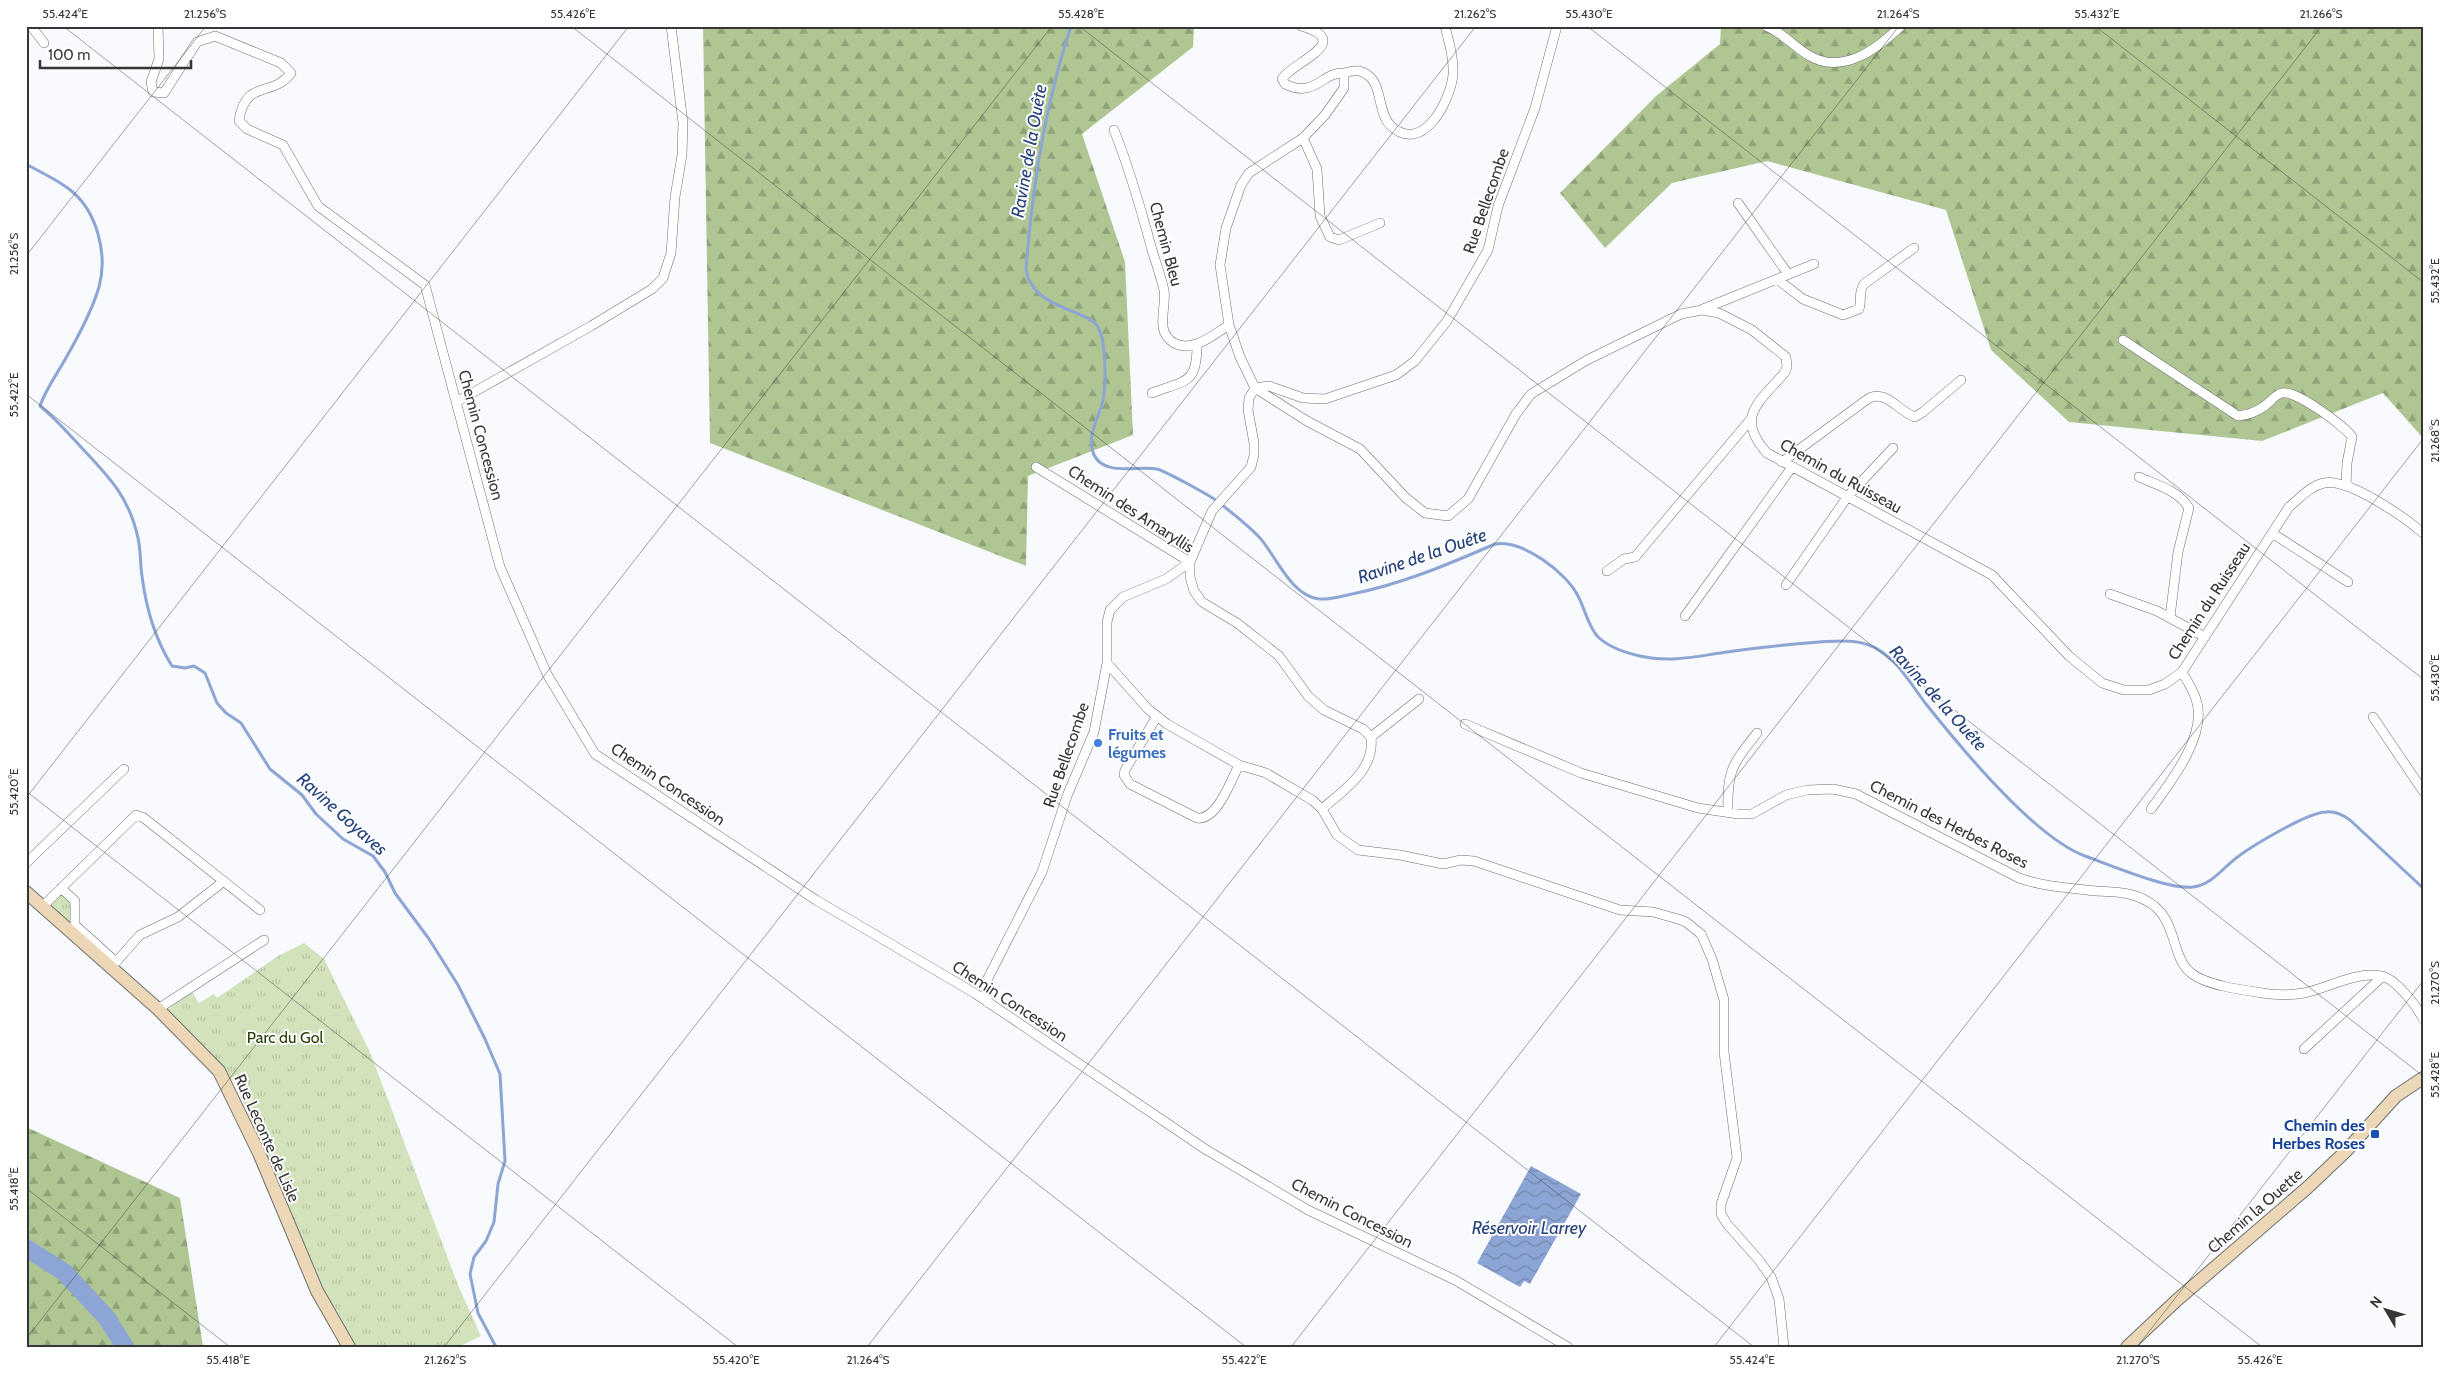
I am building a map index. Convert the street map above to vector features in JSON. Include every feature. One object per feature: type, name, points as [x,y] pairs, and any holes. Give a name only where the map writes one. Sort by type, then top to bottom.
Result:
[{"type":"main road","name":"Rue Leconte de Lisle","points":[[26,892],[158,1008],[211,1060],[226,1082],[317,1292],[349,1347]]},
{"type":"main road","name":"Chemin la Ouette","points":[[2127,1347],[2177,1300],[2345,1152],[2396,1096],[2410,1084],[2423,1078]]},
{"type":"street","points":[[31,26],[44,43]]},
{"type":"street","name":"Chemin Concession","points":[[158,26],[159,59],[152,82],[153,92],[164,93],[177,75],[189,52],[198,42],[215,36],[281,63],[291,73],[286,81],[252,94],[242,107],[239,121],[247,129],[283,145],[318,206],[425,285],[458,401],[500,567],[547,674],[595,754],[816,900],[988,1003],[1205,1149],[1308,1210],[1455,1280],[1568,1347]]},
{"type":"street","points":[[458,401],[592,326],[652,289],[663,278],[671,253],[683,123],[671,26]]},
{"type":"street","points":[[1301,26],[1312,30],[1321,37],[1320,50],[1313,57],[1285,74],[1282,79],[1285,84],[1302,88],[1313,86],[1332,75],[1344,74],[1355,70],[1366,74],[1374,81],[1386,119],[1391,126],[1408,134],[1419,133],[1434,121],[1445,103],[1452,82],[1452,53],[1445,26]]},
{"type":"street","name":"Rue Bellecombe","points":[[988,1003],[985,984],[1042,872],[1067,796],[1094,732],[1108,663],[1108,622],[1110,610],[1116,602],[1166,580],[1190,562],[1212,511],[1250,467],[1254,455],[1248,410],[1249,398],[1255,388],[1269,386],[1303,398],[1325,399],[1396,375],[1414,361],[1447,321],[1488,250],[1498,206],[1535,108],[1557,26]]},
{"type":"street","points":[[1766,26],[1809,55],[1821,61],[1837,62],[1863,56],[1884,42],[1901,26]]},
{"type":"street","points":[[1344,74],[1344,88],[1326,115],[1303,138],[1249,173],[1241,184],[1226,228],[1220,265],[1229,325],[1240,357],[1255,388],[1308,421],[1360,449],[1406,498],[1425,513],[1448,516],[1468,499],[1516,414],[1531,394],[1587,360],[1681,314],[1702,310],[1814,264]]},
{"type":"street","name":"Chemin Bleu","points":[[1114,130],[1133,177],[1164,289],[1162,324],[1164,331],[1174,342],[1188,346],[1197,345]]},
{"type":"street","points":[[1303,138],[1317,169],[1320,216],[1330,237],[1339,240],[1380,223]]},
{"type":"street","points":[[1738,203],[1788,274]]},
{"type":"street","points":[[1776,279],[1803,299],[1843,315],[1859,309],[1862,302],[1860,291],[1864,284],[1914,248]]},
{"type":"street","points":[[1607,571],[1624,559],[1635,557],[1751,419],[1756,407],[1787,367],[1786,357],[1752,330],[1719,313],[1702,310]]},
{"type":"street","points":[[1152,393],[1186,380],[1192,375],[1197,365],[1197,345],[1229,325]]},
{"type":"street","points":[[2123,340],[2238,416],[2248,414],[2263,407],[2276,395],[2284,392],[2294,395],[2328,417],[2347,430],[2352,437],[2347,462],[2346,486]]},
{"type":"street","points":[[1782,462],[1869,398],[1877,395],[1885,397],[1906,414],[1915,417],[1924,412],[1961,380]]},
{"type":"street","name":"Chemin du Ruisseau","points":[[1751,419],[1750,426],[1756,440],[1767,453],[1966,562],[1992,574],[2069,656],[2102,683],[2124,690],[2149,690],[2165,684],[2182,672],[2289,506],[2311,488],[2333,482],[2346,486],[2386,506],[2423,533]]},
{"type":"street","points":[[1786,585],[1848,496],[1893,448]]},
{"type":"street","name":"Chemin des Amaryllis","points":[[1036,467],[1190,562],[1190,577],[1194,591],[1202,602],[1237,623],[1279,656],[1308,696],[1324,710],[1363,729],[1371,736]]},
{"type":"street","points":[[1685,616],[1792,467]]},
{"type":"street","points":[[2139,477],[2173,492],[2183,499],[2189,508],[2178,552],[2170,617]]},
{"type":"street","points":[[2272,532],[2348,582]]},
{"type":"street","points":[[2110,594],[2170,617],[2205,637]]},
{"type":"street","points":[[1108,663],[1157,716],[1239,765],[1266,773],[1312,800],[1322,809],[1337,835],[1364,852],[1400,855],[1443,864],[1461,860],[1474,861],[1620,910],[1652,912],[1678,919],[1686,922],[1701,934],[1712,959],[1724,1000],[1725,1060],[1737,1158],[1721,1204],[1721,1214],[1727,1224],[1771,1277],[1779,1300],[1784,1347]]},
{"type":"street","points":[[2151,809],[2178,772],[2199,720],[2197,702],[2182,672]]},
{"type":"street","points":[[1322,809],[1355,780],[1366,765],[1373,749],[1371,736],[1419,698]]},
{"type":"street","points":[[1157,716],[1125,770],[1124,775],[1130,784],[1197,818],[1203,819],[1208,817],[1218,806],[1239,765]]},
{"type":"street","points":[[2373,717],[2423,791]]},
{"type":"street","name":"Chemin des Herbes Roses","points":[[1465,724],[1581,773],[1698,808],[1728,813],[1752,814],[1786,796],[1807,790],[1834,789],[1856,794],[2019,878],[2051,886],[2131,894],[2148,901],[2161,912],[2172,932],[2185,967],[2198,979],[2270,994],[2288,995],[2304,993],[2366,975],[2383,976]]},
{"type":"street","points":[[1728,813],[1727,784],[1730,770],[1757,733]]},
{"type":"street","points":[[26,863],[124,768]]},
{"type":"street","points":[[43,906],[136,815],[144,818],[260,910]]},
{"type":"street","points":[[60,888],[75,901],[75,925],[116,962],[140,935],[178,917],[224,881]]},
{"type":"street","points":[[158,1008],[264,940]]},
{"type":"street","points":[[2304,1049],[2383,976],[2408,997],[2423,1019]]},
{"type":"green space","points":[[703,26],[1194,26],[1193,47],[1082,134],[1125,262],[1133,435],[1028,476],[1026,566],[710,443]]},
{"type":"green space","points":[[1721,26],[2423,26],[2423,438],[2383,393],[2262,441],[2069,422],[1991,350],[1946,210],[1767,161],[1672,183],[1605,248],[1560,193],[1656,96],[1720,44]]},
{"type":"green space","points":[[59,894],[64,895],[72,902],[73,930],[49,909],[53,898]]},
{"type":"green space","name":"Parc du Gol","points":[[304,943],[324,959],[370,1052],[458,1285],[481,1336],[458,1347],[356,1347],[345,1331],[312,1266],[236,1085],[212,1055],[166,1011],[192,992],[199,1003],[214,994],[217,998],[278,956]]},
{"type":"green space","points":[[26,1127],[180,1198],[203,1347],[26,1347]]},
{"type":"water","name":"Réservoir Larrey","points":[[1531,1166],[1581,1194],[1530,1284],[1524,1281],[1520,1287],[1477,1263]]},
{"type":"waterway","name":"Ravine de la Ouête","points":[[1071,26],[1054,86],[1041,146],[1026,270],[1031,283],[1039,294],[1094,322],[1099,329],[1104,353],[1105,384],[1103,400],[1092,434],[1091,441],[1094,455],[1099,462],[1114,468],[1157,469],[1217,501],[1260,538],[1285,574],[1300,591],[1319,599],[1336,598],[1407,579],[1495,544],[1518,547],[1530,552],[1564,577],[1578,596],[1589,623],[1598,637],[1612,647],[1629,653],[1651,658],[1673,659],[1819,642],[1857,642],[1872,646],[1893,661],[1978,766],[2022,811],[2065,846],[2124,871],[2170,885],[2182,887],[2199,886],[2211,880],[2242,854],[2279,831],[2306,818],[2326,812],[2333,812],[2350,820],[2423,888]]},
{"type":"waterway","name":"Ravine Goyaves","points":[[26,164],[59,182],[79,198],[87,209],[98,233],[102,261],[99,287],[89,314],[45,393],[40,406],[61,425],[100,467],[123,498],[134,523],[139,543],[146,600],[156,634],[166,656],[172,666],[185,668],[194,666],[205,673],[217,703],[226,713],[241,723],[270,769],[302,795],[316,814],[343,839],[373,856],[385,872],[395,893],[429,939],[458,985],[500,1074],[505,1161],[498,1184],[494,1222],[486,1241],[474,1257],[470,1274],[478,1313],[496,1347]]},
{"type":"waterway","points":[[26,1248],[64,1272],[107,1318],[125,1347]]},
{"type":"place","name":"Fruits et légumes","points":[[1098,743]]},
{"type":"place","name":"Chemin des Herbes Roses","points":[[2375,1134]]}]
